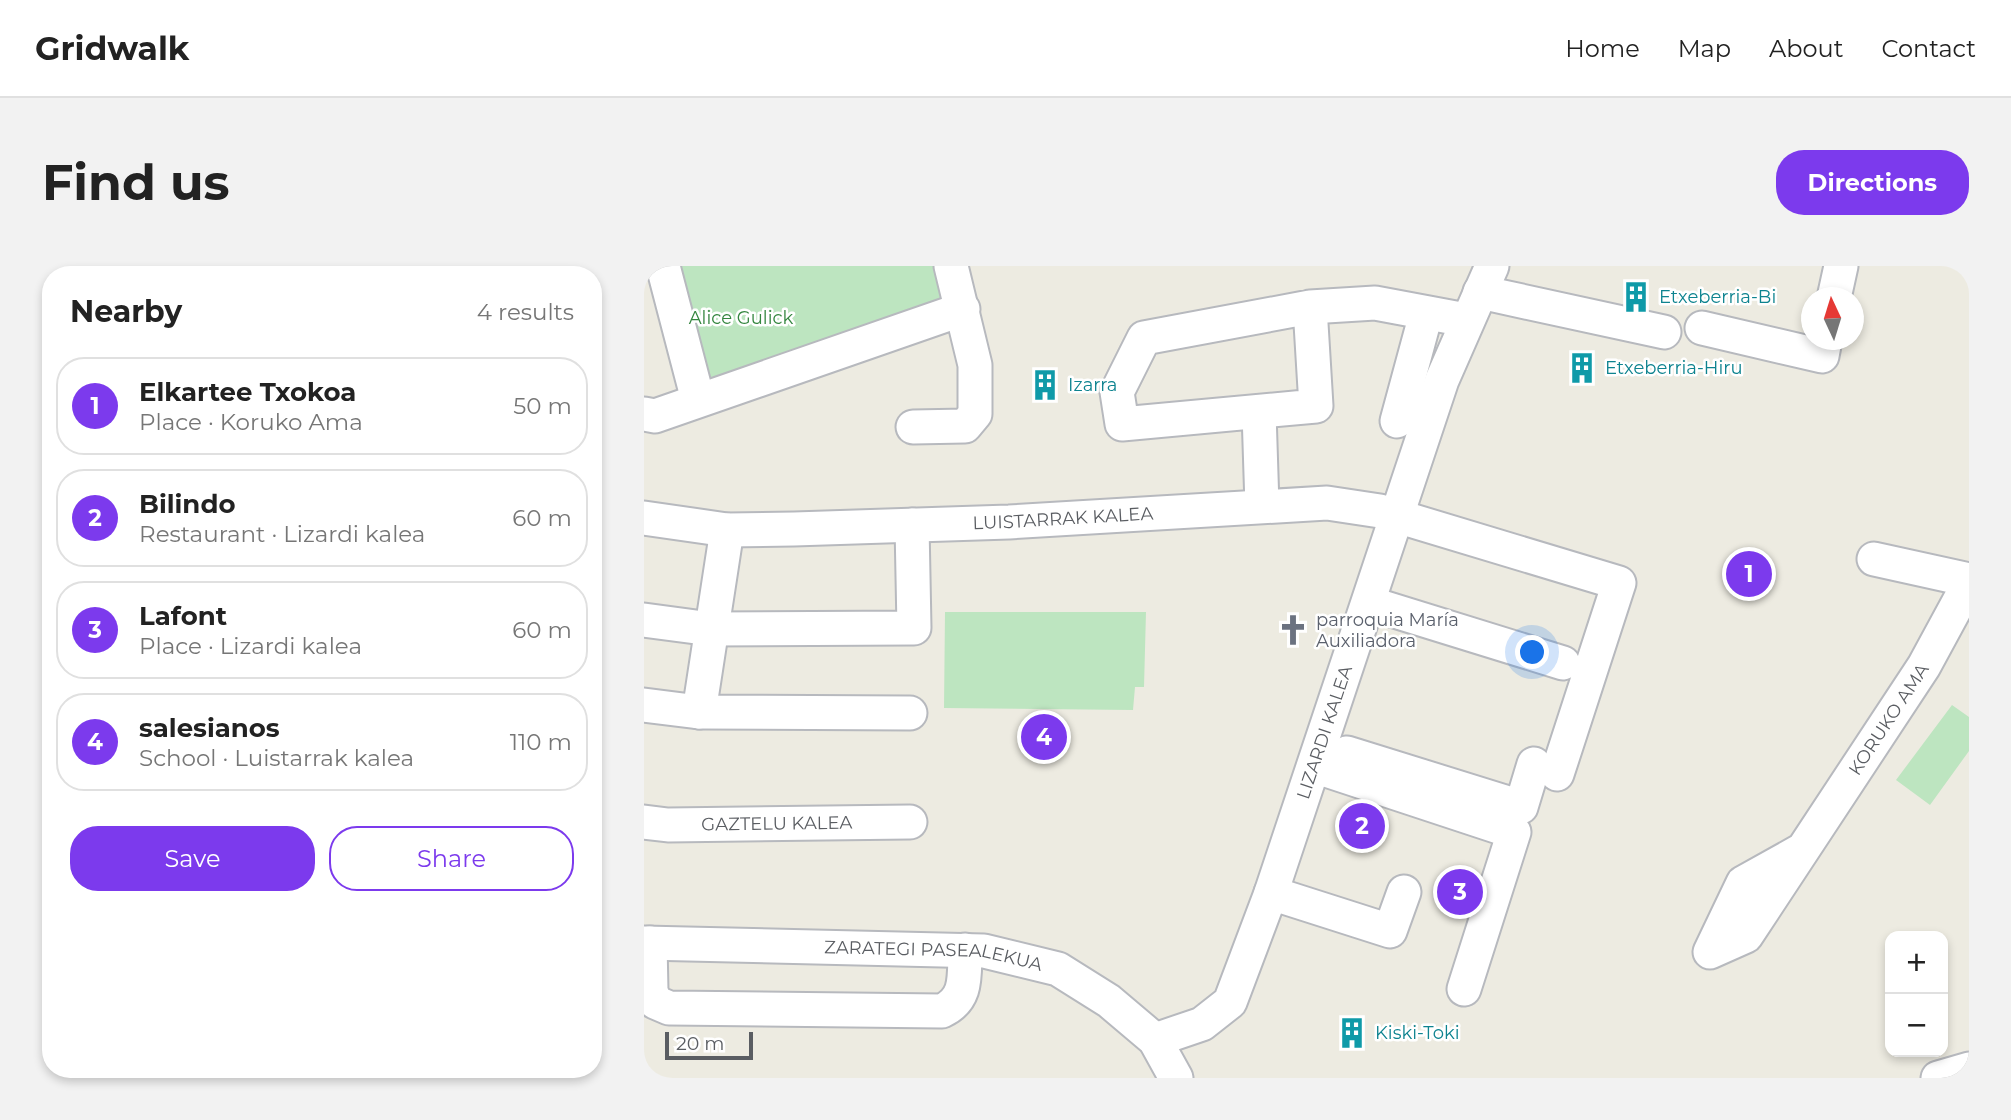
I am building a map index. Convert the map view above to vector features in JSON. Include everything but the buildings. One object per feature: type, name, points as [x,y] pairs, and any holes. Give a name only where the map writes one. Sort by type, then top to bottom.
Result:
[{"type":"street","points":[[663,266],[698,400]]},
{"type":"street","points":[[913,427],[965,426],[975,414],[975,365],[951,266]]},
{"type":"street","points":[[1836,287],[1841,266]]},
{"type":"street","points":[[1310,307],[1316,406],[1122,424],[1117,392],[1144,338],[1310,307],[1375,303],[1426,314],[1479,293],[1664,332]]},
{"type":"street","name":"LIZARDI KALEA","points":[[1155,1040],[1202,1024],[1230,1002],[1271,893],[1434,404],[1479,293]]},
{"type":"street","points":[[644,414],[655,416],[963,309]]},
{"type":"street","points":[[1397,421],[1426,314]]},
{"type":"street","points":[[1702,328],[1822,356],[1823,350]]},
{"type":"street","points":[[1259,412],[1262,506]]},
{"type":"street","name":"LUISTARRAK KALEA","points":[[644,519],[727,530],[1009,522],[1327,503],[1380,511],[1619,583],[1545,769],[1521,807],[1317,755]]},
{"type":"street","points":[[644,620],[711,629],[914,628],[912,525]]},
{"type":"street","points":[[699,712],[727,530]]},
{"type":"street","name":"KORUKO AMA","points":[[1802,850],[1924,666],[1969,582],[1874,559]]},
{"type":"street","points":[[1369,603],[1563,663]]},
{"type":"street","points":[[644,705],[699,712],[910,713]]},
{"type":"street","points":[[1317,755],[1514,832],[1464,989]]},
{"type":"street","name":"GAZTELU KALEA","points":[[644,822],[668,825],[910,822]]},
{"type":"street","points":[[1271,893],[1390,931],[1404,892]]},
{"type":"street","points":[[647,943],[651,991],[655,1002],[669,1007],[942,1011],[955,1005],[963,991],[965,950]]},
{"type":"street","name":"ZARATEGI PASEALEKUA","points":[[647,943],[984,951],[1058,969],[1109,1000],[1155,1040],[1176,1078]]},
{"type":"green space","name":"Alice Gulick","points":[[673,266],[938,266],[947,299],[707,385]]},
{"type":"green space","points":[[945,612],[1146,612],[1144,687],[1135,687],[1133,710],[944,708]]},
{"type":"green space","points":[[1952,705],[1969,717],[1969,751],[1930,805],[1896,780]]},
{"type":"place","name":"Etxeberria-Bi","points":[[1636,297]]},
{"type":"place","name":"Etxeberria-Hiru","points":[[1582,368]]},
{"type":"place","name":"Izarra","points":[[1045,385]]},
{"type":"place","name":"Elkartee Txokoa","points":[[1749,574]]},
{"type":"place","name":"parroquia María Auxiliadora","points":[[1293,630]]},
{"type":"place","name":"salesianos","points":[[1044,737]]},
{"type":"place","name":"Bilindo","points":[[1362,826]]},
{"type":"place","name":"Lafont","points":[[1460,892]]},
{"type":"place","name":"Kiski-Toki","points":[[1352,1033]]}]
